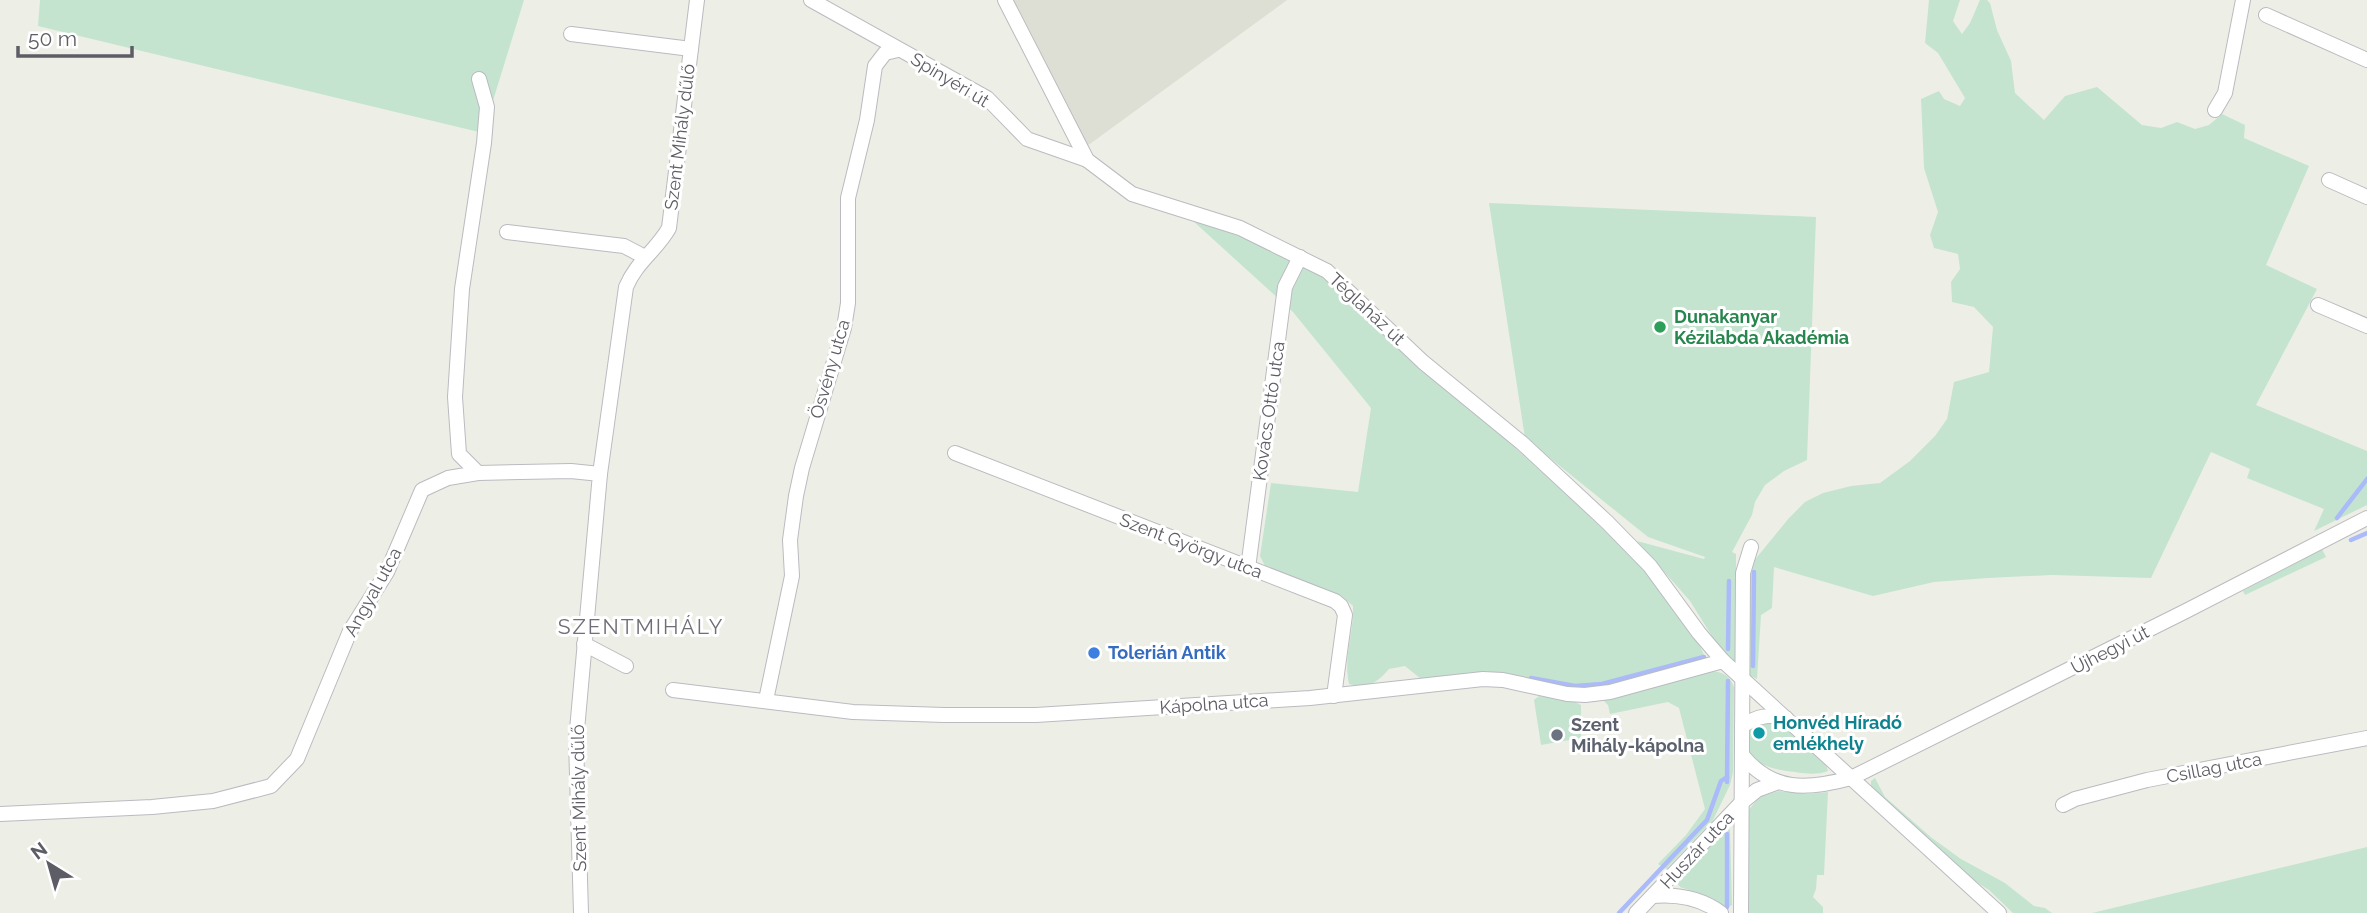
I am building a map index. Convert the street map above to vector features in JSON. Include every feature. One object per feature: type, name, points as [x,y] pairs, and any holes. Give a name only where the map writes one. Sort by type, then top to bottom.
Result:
[{"type":"street","name":"Szent Mihály dűlő","points":[[581,913],[576,741],[600,474],[626,287],[633,270],[663,240],[669,228],[697,0]]},
{"type":"street","name":"Spinyéri út","points":[[811,0],[986,98],[1027,139],[1087,160]]},
{"type":"street","name":"Téglaház út","points":[[1005,0],[1087,160],[1132,194],[1240,228],[1327,271],[1423,362],[1522,443],[1597,513],[1650,566],[1723,662]]},
{"type":"street","points":[[2216,110],[2225,93],[2243,0]]},
{"type":"street","points":[[2266,15],[2367,61]]},
{"type":"street","name":"Szent Mihály dűlő","points":[[571,34],[691,49]]},
{"type":"street","name":"Ösvény utca","points":[[766,700],[792,576],[790,540],[796,496],[844,328],[848,303],[848,198],[867,120],[875,66],[885,53],[898,50]]},
{"type":"street","points":[[479,79],[487,107],[462,289],[455,397],[459,454],[478,473],[571,471],[600,474]]},
{"type":"street","points":[[2329,180],[2367,197]]},
{"type":"street","points":[[507,232],[624,246],[645,257]]},
{"type":"street","name":"Kovács Ottó utca","points":[[1248,568],[1285,287],[1300,257]]},
{"type":"street","points":[[2318,305],[2367,326]]},
{"type":"street","name":"Szent György utca","points":[[955,453],[1335,601],[1345,615],[1334,696]]},
{"type":"street","name":"Angyal utca","points":[[0,814],[152,807],[213,801],[271,786],[297,759],[350,631],[387,572],[422,490],[448,478],[478,473]]},
{"type":"street","name":"Újhegyi út","points":[[1776,783],[1816,785],[1851,778],[2367,518]]},
{"type":"street","points":[[1741,913],[1743,573],[1751,547]]},
{"type":"street","points":[[584,644],[626,666]]},
{"type":"street","points":[[1723,662],[1999,913]]},
{"type":"street","name":"Kápolna utca","points":[[673,690],[853,712],[1023,715],[1334,696],[1483,679],[1503,680],[1567,694],[1585,695],[1609,692],[1723,662]]},
{"type":"street","points":[[1742,726],[1756,717],[1769,714],[1787,718]]},
{"type":"street","name":"Csillag utca","points":[[2063,805],[2075,799],[2147,780],[2367,738]]},
{"type":"street","points":[[1742,755],[1753,768],[1776,783]]},
{"type":"street","name":"Huszár utca","points":[[1636,913],[1741,803],[1757,790],[1776,783]]},
{"type":"street","name":"Huszár utca","points":[[1653,896],[1687,897],[1710,905],[1721,913]]},
{"type":"shaded area","points":[[1010,0],[1287,0],[1083,149]]},
{"type":"green space","points":[[40,0],[524,0],[483,133],[38,26]]},
{"type":"green space","points":[[1929,0],[1960,0],[1953,21],[1962,34],[1980,0],[1990,3],[1997,30],[2011,61],[2015,93],[2044,120],[2065,96],[2097,87],[2142,125],[2161,128],[2177,122],[2195,129],[2209,125],[2222,114],[2245,125],[2244,138],[2309,166],[2266,265],[2317,289],[2256,405],[2367,451],[2367,505],[2314,531],[2324,509],[2247,478],[2250,469],[2211,452],[2151,578],[2052,575],[1988,578],[1934,582],[1873,596],[1774,567],[1772,608],[1761,615],[1757,679],[1747,674],[1748,581],[1753,562],[1805,502],[1823,493],[1880,483],[1910,461],[1935,436],[1947,419],[1954,382],[1989,372],[1993,327],[1974,307],[1952,302],[1951,282],[1960,269],[1958,254],[1934,248],[1930,235],[1938,212],[1924,168],[1921,99],[1939,91],[1944,99],[1960,106],[1965,98],[1938,53],[1925,43]]},
{"type":"green space","name":"Dunakanyar Kézilabda Akadémia","points":[[1489,203],[1816,217],[1807,460],[1784,471],[1765,485],[1732,552],[1736,554],[1736,665],[1715,641],[1690,601],[1637,541],[1704,559],[1705,557],[1648,537],[1525,438]]},
{"type":"green space","points":[[1192,220],[1298,256],[1509,442],[1646,571],[1704,655],[1699,660],[1624,682],[1591,688],[1569,688],[1491,672],[1421,679],[1405,666],[1389,669],[1371,684],[1349,684],[1347,665],[1353,606],[1342,596],[1265,566],[1260,556],[1271,483],[1358,492],[1371,408],[1293,312]]},
{"type":"green space","points":[[2322,549],[2326,557],[2245,595],[2243,591]]},
{"type":"green space","points":[[1708,671],[1724,674],[1734,687],[1733,772],[1730,785],[1713,820],[1666,869],[1658,864],[1686,835],[1705,809],[1679,708],[1668,702],[1610,714],[1608,705],[1603,700]]},
{"type":"green space","points":[[1539,696],[1569,699],[1581,705],[1581,738],[1541,745],[1534,700]]},
{"type":"green space","points":[[1778,720],[1826,764],[1828,771],[1812,774],[1785,771],[1766,766],[1752,756],[1748,749],[1748,727]]},
{"type":"green space","points":[[1875,778],[1885,797],[1932,838],[1961,859],[2005,883],[2034,906],[2045,908],[2052,913],[2013,913],[1871,789],[1871,781]]},
{"type":"green space","points":[[1779,791],[1808,794],[1828,792],[1824,875],[1817,875],[1813,897],[1823,907],[1823,913],[1742,913],[1747,812],[1759,797]]},
{"type":"green space","points":[[1727,828],[1730,830],[1732,905],[1727,908],[1712,898],[1680,887],[1677,883],[1678,876]]},
{"type":"green space","points":[[2367,847],[2367,913],[2092,913]]},
{"type":"waterway","points":[[2337,518],[2367,479]]},
{"type":"waterway","points":[[2351,540],[2367,533]]},
{"type":"waterway","points":[[1753,666],[1754,572]]},
{"type":"waterway","points":[[1728,649],[1729,581]]},
{"type":"waterway","points":[[1531,678],[1575,686],[1602,684],[1704,657]]},
{"type":"waterway","points":[[1727,782],[1728,681]]},
{"type":"waterway","points":[[1619,913],[1707,820],[1721,781],[1727,777]]},
{"type":"waterway","points":[[1727,834],[1727,907]]},
{"type":"place","name":"Dunakanyar Kézilabda Akadémia","points":[[1660,327]]},
{"type":"place","name":"Tolerián Antik","points":[[1094,653]]},
{"type":"place","name":"Honvéd Híradó emlékhely","points":[[1759,733]]},
{"type":"place","name":"Szent Mihály-kápolna","points":[[1557,735]]},
{"type":"district","name":"SZENTMIHÁLY","points":[[641,627]]}]
